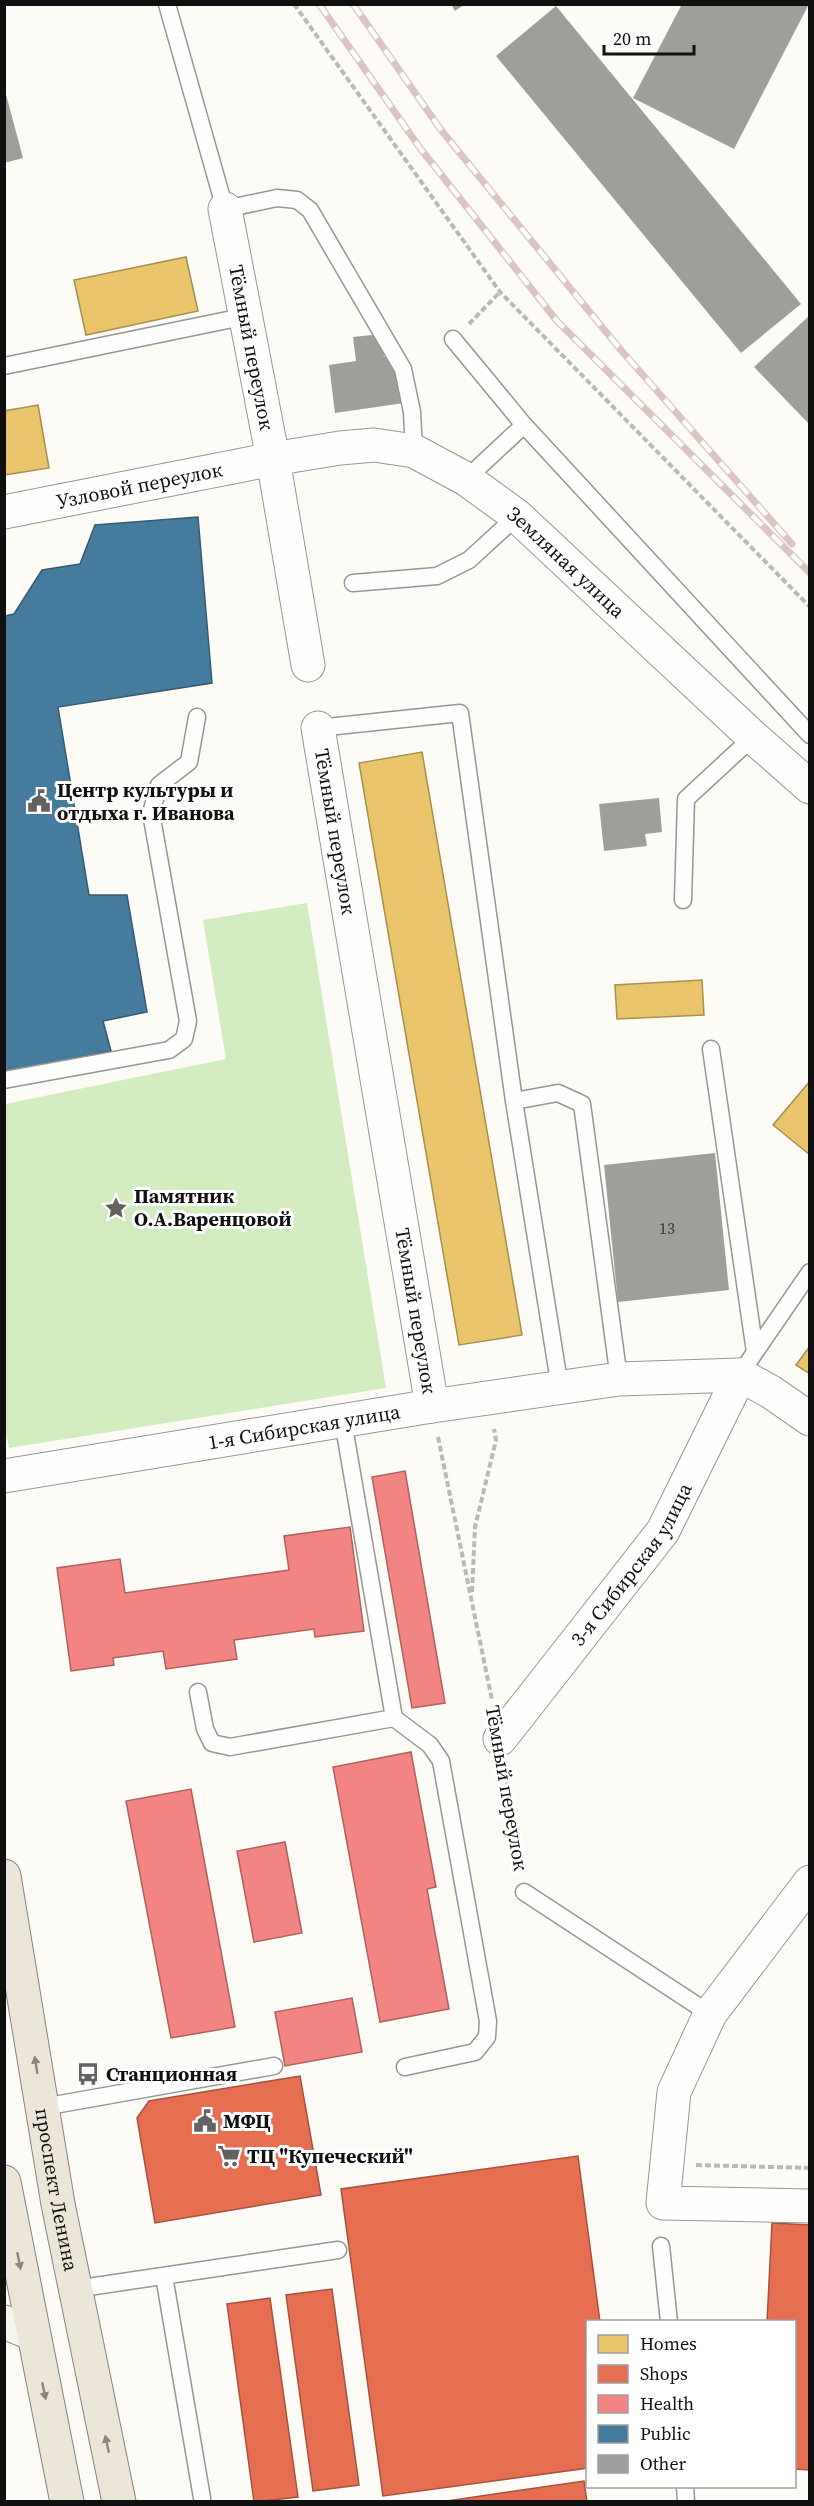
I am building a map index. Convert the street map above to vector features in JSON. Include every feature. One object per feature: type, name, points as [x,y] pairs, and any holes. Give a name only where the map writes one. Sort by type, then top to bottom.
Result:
[{"type":"highway","name":"проспект Ленина","points":[[4,1876],[58,2204],[119,2502]]},
{"type":"highway","points":[[4,2182],[19,2328],[67,2502]]},
{"type":"highway","points":[[19,2328],[87,2350]]},
{"type":"street","name":"Тёмный переулок","points":[[225,209],[247,316],[308,665]]},
{"type":"street","name":"Земляная улица","points":[[273,459],[374,445],[414,451],[466,479],[517,516],[753,737],[810,787]]},
{"type":"street","name":"Узловой переулок","points":[[4,512],[273,459]]},
{"type":"street","name":"Тёмный переулок","points":[[318,728],[432,1407]]},
{"type":"street","name":"1-я Сибирская улица","points":[[4,1476],[619,1378],[748,1364]]},
{"type":"street","points":[[748,1364],[771,1392],[810,1419]]},
{"type":"street","name":"3-я Сибирская улица","points":[[500,1739],[663,1531],[748,1364]]},
{"type":"street","points":[[810,1882],[710,2014],[674,2092],[663,2203],[810,2206]]},
{"type":"lane","points":[[167,4],[225,209],[277,198],[297,200],[310,210],[403,369],[412,412],[414,451]]},
{"type":"lane","points":[[4,366],[247,316]]},
{"type":"lane","points":[[453,339],[524,425],[810,735]]},
{"type":"lane","points":[[466,479],[524,425]]},
{"type":"lane","points":[[353,583],[437,576],[469,560],[517,516]]},
{"type":"lane","points":[[318,728],[460,713],[514,1101],[560,1388]]},
{"type":"lane","points":[[4,1080],[169,1050],[184,1039],[188,1021],[151,813],[159,785],[189,762],[197,717]]},
{"type":"lane","points":[[683,900],[686,799],[753,737]]},
{"type":"lane","points":[[711,1049],[748,1364]]},
{"type":"lane","points":[[514,1101],[558,1093],[582,1104],[619,1378]]},
{"type":"lane","points":[[748,1364],[810,1272]]},
{"type":"lane","points":[[343,1421],[394,1718],[430,1745],[441,1761],[488,2021],[487,2037],[475,2052],[405,2067]]},
{"type":"lane","points":[[198,1692],[205,1729],[212,1743],[230,1747],[394,1718]]},
{"type":"lane","points":[[524,1892],[710,2014]]},
{"type":"lane","points":[[43,2107],[274,2066]]},
{"type":"lane","points":[[661,2246],[669,2320]]},
{"type":"lane","points":[[75,2289],[338,2250]]},
{"type":"lane","points":[[164,2276],[202,2498]]},
{"type":"path","points":[[294,4],[500,292],[810,607]]},
{"type":"path","points":[[453,339],[500,292]]},
{"type":"path","name":"Тёмный переулок","points":[[432,1407],[500,1739],[524,1892]]},
{"type":"path","points":[[472,1599],[475,1527],[496,1440]]},
{"type":"path","points":[[666,2164],[810,2168]]},
{"type":"green space","points":[[307,903],[386,1388],[9,1448],[4,1424],[5,1104],[226,1059],[203,920]]},
{"type":"building: Homes","points":[[186,257],[198,311],[86,335],[74,280]]},
{"type":"building: Homes","points":[[38,405],[49,468],[4,475],[4,411]]},
{"type":"building: Homes","points":[[422,752],[522,1335],[459,1345],[359,763]]},
{"type":"building: Homes","points":[[702,980],[704,1015],[617,1019],[615,985]]},
{"type":"building: Homes","points":[[810,1081],[810,1155],[773,1125]]},
{"type":"building: Homes","points":[[810,1346],[810,1374],[796,1365]]},
{"type":"building: Shops","name":"ТЦ \"Купеческий\"","points":[[300,2076],[321,2195],[155,2223],[137,2118],[149,2101]]},
{"type":"building: Shops","points":[[578,2156],[600,2320],[586,2320],[586,2468],[383,2496],[341,2189]]},
{"type":"building: Shops","points":[[772,2223],[810,2225],[810,2470],[796,2469],[796,2320],[767,2320]]},
{"type":"building: Shops","points":[[332,2289],[359,2485],[313,2491],[286,2295]]},
{"type":"building: Shops","points":[[270,2298],[298,2497],[254,2502],[227,2304]]},
{"type":"building: Shops","points":[[584,2481],[587,2502],[440,2502]]},
{"type":"building: Health","points":[[405,1471],[445,1703],[412,1708],[372,1477]]},
{"type":"building: Health","points":[[350,1527],[364,1631],[315,1637],[314,1629],[234,1640],[237,1659],[166,1669],[163,1651],[113,1658],[114,1665],[71,1671],[57,1568],[120,1559],[125,1593],[289,1570],[284,1536]]},
{"type":"building: Health","points":[[411,1752],[436,1887],[427,1889],[449,2009],[380,2022],[333,1767]]},
{"type":"building: Health","points":[[191,1789],[235,2027],[171,2038],[126,1801]]},
{"type":"building: Health","points":[[285,1842],[302,1933],[254,1942],[237,1851]]},
{"type":"building: Health","points":[[352,1998],[362,2052],[285,2066],[275,2012]]},
{"type":"building: Public","name":"Центр культуры и отдыха г. Иванова","points":[[198,517],[212,683],[58,707],[89,895],[127,895],[147,1012],[103,1021],[111,1051],[4,1073],[4,616],[14,614],[42,570],[80,564],[95,525]]},
{"type":"building: Other","points":[[451,4],[465,4],[455,11]]},
{"type":"building: Other","points":[[682,4],[809,4],[734,149],[633,98]]},
{"type":"building: Other","points":[[556,6],[801,304],[741,353],[496,56]]},
{"type":"building: Other","points":[[4,87],[23,158],[4,163]]},
{"type":"building: Other","points":[[810,315],[810,425],[754,367]]},
{"type":"building: Other","points":[[381,334],[384,357],[405,354],[411,402],[335,413],[329,365],[356,361],[353,337]]},
{"type":"building: Other","points":[[659,798],[662,832],[645,834],[647,846],[604,851],[599,804]]},
{"type":"building: Other","points":[[715,1153],[729,1290],[618,1302],[604,1165]]},
{"type":"railway","points":[[319,4],[420,148],[557,321],[810,573]]},
{"type":"railway","points":[[353,4],[441,130],[620,349],[792,544]]},
{"type":"place","name":"Центр культуры и отдыха г. Иванова","points":[[39,801]]},
{"type":"place","name":"Памятник О.А.Варенцовой","points":[[116,1208]]},
{"type":"place","name":"Станционная","points":[[88,2074]]},
{"type":"place","name":"МФЦ","points":[[205,2121]]},
{"type":"place","name":"ТЦ \"Купеческий\"","points":[[229,2156]]}]
